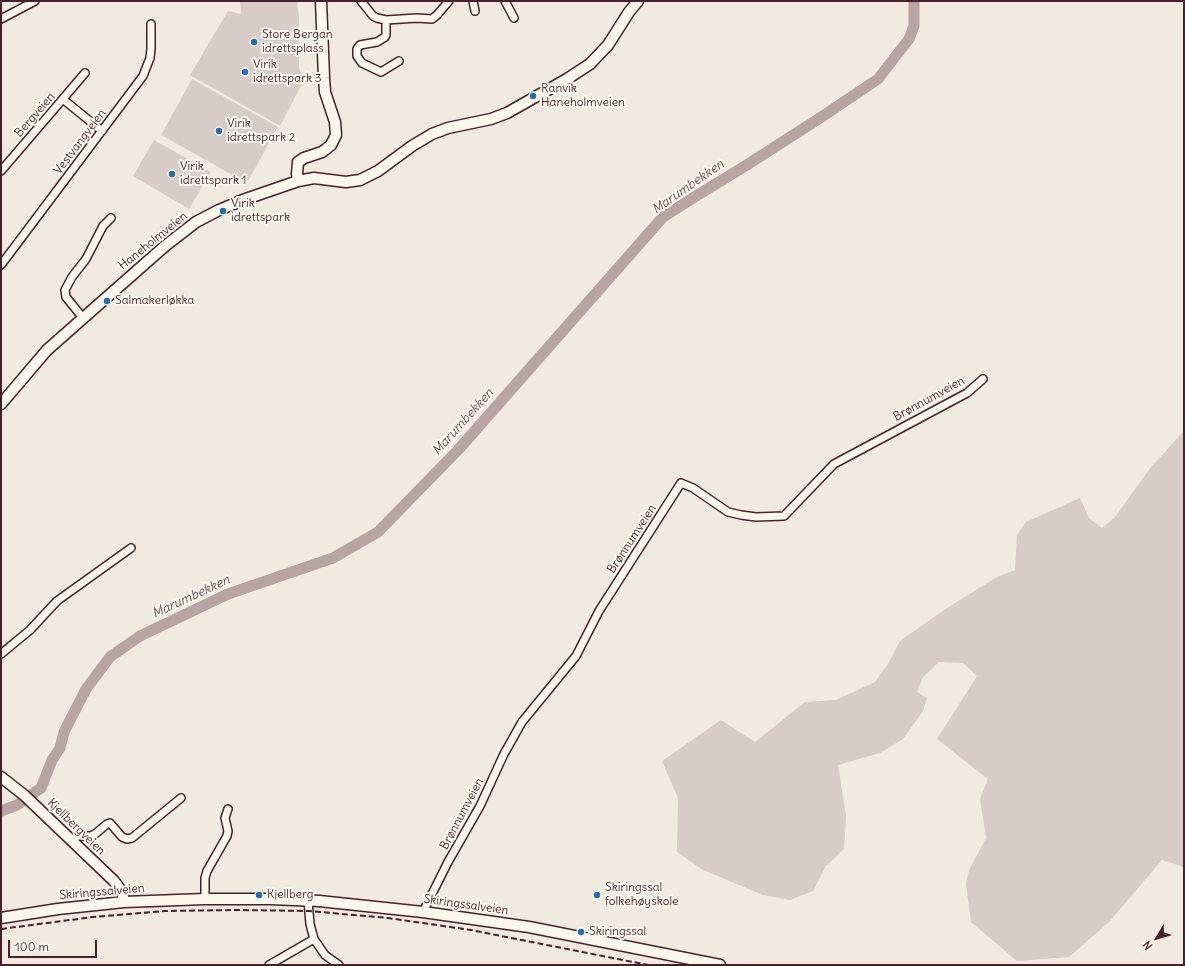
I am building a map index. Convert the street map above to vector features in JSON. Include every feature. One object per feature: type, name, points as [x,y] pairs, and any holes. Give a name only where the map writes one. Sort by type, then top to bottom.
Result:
[{"type":"main road","points":[[298,181],[298,162],[304,158],[322,152],[331,145],[336,135],[335,122],[325,92],[322,1]]},
{"type":"main road","name":"Haneholmveien","points":[[1,404],[47,350],[159,251],[196,222],[223,208],[298,181],[317,178],[346,182],[360,180],[378,171],[412,146],[432,134],[448,128],[491,119],[514,110],[568,79],[590,64],[608,44],[638,1]]},
{"type":"main road","name":"Kjellbergveien","points":[[1,777],[27,798],[117,884],[122,892],[124,902]]},
{"type":"main road","name":"Skiringssalveien","points":[[1,918],[58,909],[124,902],[205,899],[270,899],[308,901],[423,912],[529,927],[720,965]]},
{"type":"street","points":[[1,19],[35,1]]},
{"type":"street","points":[[361,1],[373,16],[386,20],[417,18],[432,19],[449,1]]},
{"type":"street","points":[[473,1],[476,11]]},
{"type":"street","points":[[505,1],[514,18]]},
{"type":"street","points":[[386,20],[386,34],[384,38],[377,42],[360,45],[357,49],[357,56],[362,62],[381,72],[399,61]]},
{"type":"street","name":"Vestvangveien","points":[[1,265],[137,86],[147,66],[151,49],[151,24]]},
{"type":"street","name":"Bergveien","points":[[1,171],[85,74]]},
{"type":"street","points":[[64,100],[102,131]]},
{"type":"street","points":[[83,318],[66,297],[66,290],[72,277],[86,259],[103,226],[111,218]]},
{"type":"street","name":"Brønnumveien","points":[[423,912],[448,862],[480,806],[504,754],[522,722],[576,656],[599,611],[681,483],[693,488],[728,512],[756,517],[784,516],[834,464],[967,393],[983,379]]},
{"type":"street","points":[[1,654],[30,630],[57,601],[131,548]]},
{"type":"street","points":[[71,840],[78,836],[90,836],[95,834],[110,823],[122,837],[127,839],[132,838],[181,798]]},
{"type":"street","points":[[205,899],[205,878],[207,871],[227,836],[228,831],[225,818],[228,809]]},
{"type":"street","points":[[308,901],[310,924],[314,939],[325,955],[339,965]]},
{"type":"street","points":[[269,965],[314,939]]},
{"type":"shaded area","name":"Store Bergan idrettsplass","points":[[240,1],[297,1],[299,17],[299,68],[304,80],[280,126],[190,75],[228,11],[241,14]]},
{"type":"shaded area","name":"Virik idrettspark 2","points":[[192,79],[278,127],[247,183],[161,135]]},
{"type":"shaded area","name":"Virik idrettspark 1","points":[[154,140],[211,172],[189,209],[133,176]]},
{"type":"shaded area","points":[[1184,431],[1184,867],[1162,860],[1110,921],[1069,957],[1017,961],[971,922],[966,884],[969,870],[986,838],[980,799],[988,779],[937,739],[977,676],[963,663],[939,662],[923,677],[917,692],[927,698],[923,711],[903,739],[880,753],[838,765],[846,816],[844,849],[826,866],[813,891],[790,900],[763,895],[703,870],[677,852],[678,798],[662,761],[721,720],[755,742],[805,702],[836,700],[875,682],[888,664],[900,641],[947,608],[997,577],[1015,570],[1017,535],[1026,522],[1080,498],[1089,518],[1102,528],[1115,517],[1151,467]]},
{"type":"waterway","name":"Marumbekken","points":[[1,811],[17,805],[41,788],[52,760],[60,748],[64,732],[86,689],[110,657],[140,636],[228,594],[333,558],[378,532],[458,450],[663,217],[742,168],[878,79],[909,39],[914,26],[914,1]]},
{"type":"railway","points":[[1,929],[93,917],[164,911],[309,911],[388,918],[471,930],[648,965]]},
{"type":"place","name":"Store Bergan idrettsplass","points":[[254,42]]},
{"type":"place","name":"Virik idrettspark 3","points":[[245,72]]},
{"type":"place","name":"Ranvik Haneholmveien","points":[[533,96]]},
{"type":"place","name":"Virik idrettspark 2","points":[[219,131]]},
{"type":"place","name":"Virik idrettspark 1","points":[[172,174]]},
{"type":"place","name":"Virik idrettspark","points":[[223,211]]},
{"type":"place","name":"Salmakerløkka","points":[[107,301]]},
{"type":"place","name":"Kjellberg","points":[[259,895]]},
{"type":"place","name":"Skiringssal folkehøyskole","points":[[597,895]]},
{"type":"place","name":"Skiringssal","points":[[581,932]]}]
